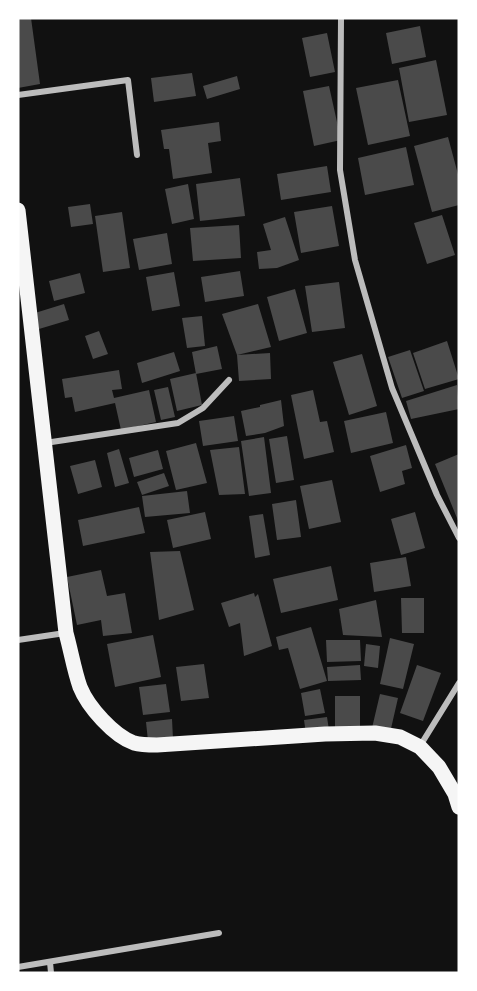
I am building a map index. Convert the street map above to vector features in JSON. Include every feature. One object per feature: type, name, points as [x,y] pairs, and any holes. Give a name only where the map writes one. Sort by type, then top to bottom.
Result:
[{"type":"main road","points":[[18,210],[66,633],[81,688],[104,722],[134,743],[158,746],[375,733],[400,737],[420,747],[439,767],[455,794],[459,807]]},
{"type":"street","points":[[341,18],[340,170],[355,260],[392,388],[437,495],[459,538]]},
{"type":"street","points":[[18,95],[128,80],[137,155]]},
{"type":"street","points":[[45,443],[178,423],[202,408],[229,380]]},
{"type":"street","points":[[18,640],[66,633]]},
{"type":"street","points":[[420,747],[459,683]]},
{"type":"street","points":[[18,967],[219,933]]},
{"type":"street","points":[[50,962],[51,973]]},
{"type":"building","points":[[18,18],[31,18],[40,84],[18,88]]},
{"type":"building","points":[[420,26],[426,57],[392,64],[386,33]]},
{"type":"building","points":[[327,33],[335,72],[310,77],[302,38]]},
{"type":"building","points":[[436,60],[447,115],[409,122],[399,68]]},
{"type":"building","points":[[192,73],[196,96],[154,102],[151,78]]},
{"type":"building","points":[[237,76],[240,89],[207,99],[203,86]]},
{"type":"building","points":[[398,80],[410,136],[368,145],[356,88]]},
{"type":"building","points":[[329,86],[341,140],[314,146],[303,91]]},
{"type":"building","points":[[219,122],[221,141],[208,143],[212,173],[173,179],[169,149],[164,149],[161,130]]},
{"type":"building","points":[[448,137],[459,178],[459,205],[432,212],[414,146]]},
{"type":"building","points":[[406,147],[414,185],[365,195],[358,158]]},
{"type":"building","points":[[327,166],[331,192],[281,200],[277,174]]},
{"type":"building","points":[[240,178],[245,216],[200,221],[196,184]]},
{"type":"building","points":[[188,184],[194,219],[172,224],[165,189]]},
{"type":"building","points":[[90,204],[93,224],[71,227],[68,207]]},
{"type":"building","points":[[332,206],[339,246],[301,253],[294,212]]},
{"type":"building","points":[[122,212],[130,268],[103,272],[95,216]]},
{"type":"building","points":[[442,215],[455,255],[427,264],[414,223]]},
{"type":"building","points":[[285,217],[299,260],[277,268],[259,269],[257,252],[271,250],[263,224]]},
{"type":"building","points":[[239,225],[241,258],[193,261],[190,228]]},
{"type":"building","points":[[167,233],[172,264],[139,270],[133,239]]},
{"type":"building","points":[[240,271],[244,296],[205,302],[201,277]]},
{"type":"building","points":[[174,272],[180,306],[152,311],[146,277]]},
{"type":"building","points":[[80,273],[85,293],[54,301],[49,281]]},
{"type":"building","points":[[339,282],[345,328],[312,332],[305,286]]},
{"type":"building","points":[[295,289],[307,333],[279,341],[267,297]]},
{"type":"building","points":[[64,304],[69,320],[39,329],[35,313]]},
{"type":"building","points":[[258,304],[271,347],[237,355],[222,314]]},
{"type":"building","points":[[202,316],[205,346],[187,348],[182,318]]},
{"type":"building","points":[[99,331],[108,354],[93,359],[85,336]]},
{"type":"building","points":[[447,341],[459,379],[425,389],[413,353]]},
{"type":"building","points":[[217,346],[222,369],[196,374],[192,352]]},
{"type":"building","points":[[410,350],[424,391],[402,398],[388,357]]},
{"type":"building","points":[[174,352],[180,371],[142,383],[137,363]]},
{"type":"building","points":[[270,353],[271,379],[239,381],[237,355]]},
{"type":"building","points":[[362,354],[377,406],[349,415],[333,362]]},
{"type":"building","points":[[119,370],[122,389],[112,390],[114,398],[149,390],[156,422],[121,430],[115,403],[75,412],[72,397],[65,398],[62,379]]},
{"type":"building","points":[[196,373],[202,405],[177,411],[170,379]]},
{"type":"building","points":[[457,385],[459,409],[411,419],[406,401]]},
{"type":"building","points":[[168,387],[175,417],[161,420],[154,390]]},
{"type":"building","points":[[313,390],[320,422],[327,421],[334,452],[304,459],[291,395]]},
{"type":"building","points":[[281,400],[284,426],[265,433],[246,436],[241,411]]},
{"type":"building","points":[[386,412],[393,443],[351,453],[344,421]]},
{"type":"building","points":[[234,416],[238,441],[203,446],[199,421]]},
{"type":"building","points":[[287,436],[294,480],[276,483],[269,439]]},
{"type":"building","points":[[264,437],[271,493],[249,496],[241,441]]},
{"type":"building","points":[[196,443],[207,483],[176,490],[166,451]]},
{"type":"building","points":[[406,445],[412,468],[402,471],[405,484],[380,492],[370,456]]},
{"type":"building","points":[[239,447],[245,494],[219,495],[210,450]]},
{"type":"building","points":[[119,449],[129,483],[115,487],[107,453]]},
{"type":"building","points":[[158,450],[163,469],[134,477],[129,458]]},
{"type":"building","points":[[459,454],[459,523],[435,464]]},
{"type":"building","points":[[95,460],[102,487],[78,494],[70,466]]},
{"type":"building","points":[[164,473],[169,486],[142,495],[137,482]]},
{"type":"building","points":[[332,480],[341,522],[309,529],[300,486]]},
{"type":"building","points":[[187,491],[190,513],[145,517],[142,496]]},
{"type":"building","points":[[296,500],[301,537],[277,540],[272,504]]},
{"type":"building","points":[[139,507],[145,533],[83,546],[78,520]]},
{"type":"building","points":[[205,512],[211,539],[173,548],[167,520]]},
{"type":"building","points":[[415,512],[425,548],[401,555],[391,519]]},
{"type":"building","points":[[263,514],[270,555],[255,558],[249,516]]},
{"type":"building","points":[[180,551],[194,610],[159,620],[150,552]]},
{"type":"building","points":[[406,557],[411,586],[374,592],[370,563]]},
{"type":"building","points":[[331,566],[338,600],[281,613],[273,579]]},
{"type":"building","points":[[101,570],[107,596],[125,593],[132,633],[103,636],[101,620],[77,625],[67,577]]},
{"type":"building","points":[[254,593],[255,597],[258,594],[272,646],[244,656],[240,623],[229,627],[221,603]]},
{"type":"building","points":[[401,598],[424,598],[424,633],[402,633]]},
{"type":"building","points":[[376,600],[382,637],[343,635],[339,609]]},
{"type":"building","points":[[311,627],[327,681],[300,689],[288,648],[279,650],[276,637]]},
{"type":"building","points":[[153,635],[161,677],[115,687],[107,644]]},
{"type":"building","points":[[390,638],[414,644],[403,689],[380,684]]},
{"type":"building","points":[[326,640],[360,640],[361,661],[327,662]]},
{"type":"building","points":[[366,644],[380,646],[378,668],[364,666]]},
{"type":"building","points":[[204,664],[209,698],[181,701],[176,667]]},
{"type":"building","points":[[360,665],[361,680],[328,681],[327,667]]},
{"type":"building","points":[[417,665],[441,673],[423,721],[400,713]]},
{"type":"building","points":[[166,684],[170,712],[143,715],[139,687]]},
{"type":"building","points":[[320,689],[325,713],[305,716],[301,693]]},
{"type":"building","points":[[380,694],[398,698],[390,733],[372,728]]},
{"type":"building","points":[[335,696],[360,696],[360,727],[335,728]]},
{"type":"building","points":[[327,717],[329,730],[306,734],[304,720]]},
{"type":"building","points":[[172,719],[173,739],[148,741],[146,722]]}]
